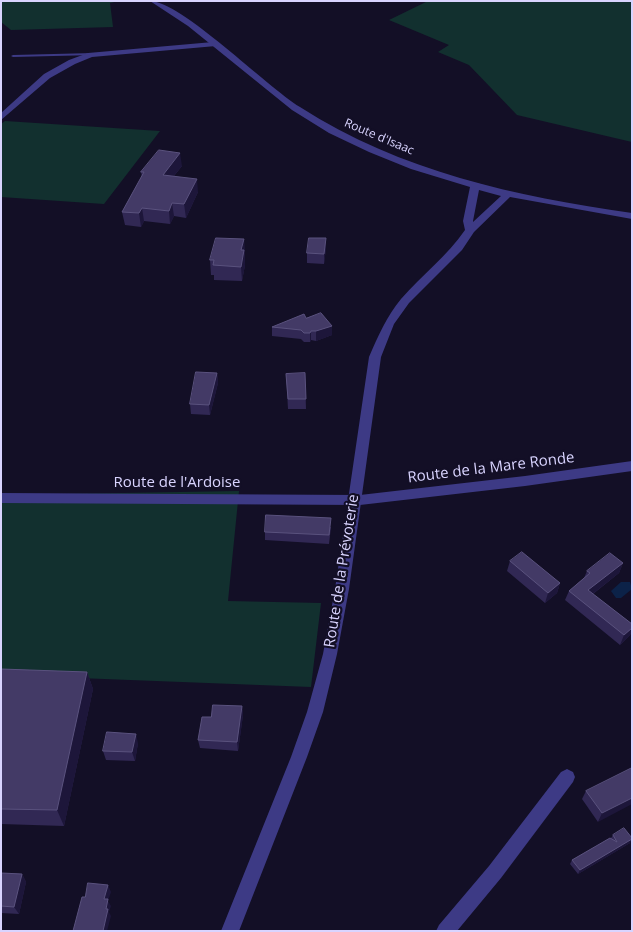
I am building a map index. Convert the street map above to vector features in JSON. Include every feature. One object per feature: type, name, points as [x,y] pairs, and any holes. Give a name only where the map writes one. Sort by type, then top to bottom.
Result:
[{"type":"street","name":"Route d'Isaac","points":[[153,1],[182,19],[294,107],[337,133],[401,161],[475,185],[508,194],[632,216]]},
{"type":"street","points":[[1,118],[47,76],[72,62],[95,54],[213,44]]},
{"type":"street","points":[[470,230],[468,221],[475,185]]},
{"type":"street","name":"Route de la Prévoterie","points":[[230,931],[315,712],[330,654],[340,599],[371,371],[384,332],[404,301],[458,248],[470,230],[508,194]]},
{"type":"street","name":"Route de la Mare Ronde","points":[[353,500],[525,481],[632,466]]},
{"type":"street","name":"Route de l'Ardoise","points":[[1,498],[353,500]]},
{"type":"street","points":[[445,931],[495,872],[567,778]]},
{"type":"lane","points":[[13,56],[95,54]]},
{"type":"green space","points":[[2,1],[119,1],[110,3],[113,27],[11,30],[1,22]]},
{"type":"green space","points":[[428,1],[632,1],[632,142],[517,115],[469,65],[438,52],[449,45],[389,20]]},
{"type":"green space","points":[[5,121],[160,131],[104,204],[1,197],[1,124]]},
{"type":"green space","points":[[239,491],[228,601],[321,603],[311,687],[1,675],[1,495]]},
{"type":"water","points":[[621,582],[630,582],[632,589],[621,598],[616,598],[611,591]]},
{"type":"building","points":[[159,150],[180,153],[163,175],[197,179],[184,204],[172,203],[169,211],[142,208],[139,213],[122,212],[144,172],[141,172]]},
{"type":"building","points":[[216,238],[244,239],[241,250],[244,250],[241,267],[213,265],[214,260],[210,260]]},
{"type":"building","points":[[309,238],[326,238],[324,254],[307,253]]},
{"type":"building","points":[[321,313],[332,326],[311,331],[310,333],[304,333],[301,330],[272,327],[304,314],[306,318]]},
{"type":"building","points":[[196,372],[217,373],[209,405],[190,404]]},
{"type":"building","points":[[305,373],[306,399],[288,399],[286,374]]},
{"type":"building","points":[[266,515],[331,518],[329,535],[265,532]]},
{"type":"building","points":[[522,552],[560,583],[548,593],[510,561]]},
{"type":"building","points":[[610,553],[623,563],[588,590],[632,624],[632,628],[624,635],[569,591],[590,573],[587,571]]},
{"type":"building","points":[[1,669],[87,672],[57,810],[1,809]]},
{"type":"building","points":[[213,705],[242,706],[237,742],[198,740],[202,717],[211,717]]},
{"type":"building","points":[[107,732],[136,734],[132,752],[103,751]]},
{"type":"building","points":[[632,768],[632,798],[602,813],[586,791]]},
{"type":"building","points":[[624,828],[632,839],[580,870],[572,860],[610,838],[617,842],[613,835]]},
{"type":"building","points":[[1,873],[22,874],[14,907],[1,906]]},
{"type":"building","points":[[88,883],[108,885],[104,899],[108,899],[106,909],[108,909],[103,931],[73,931],[82,897],[85,897]]}]
